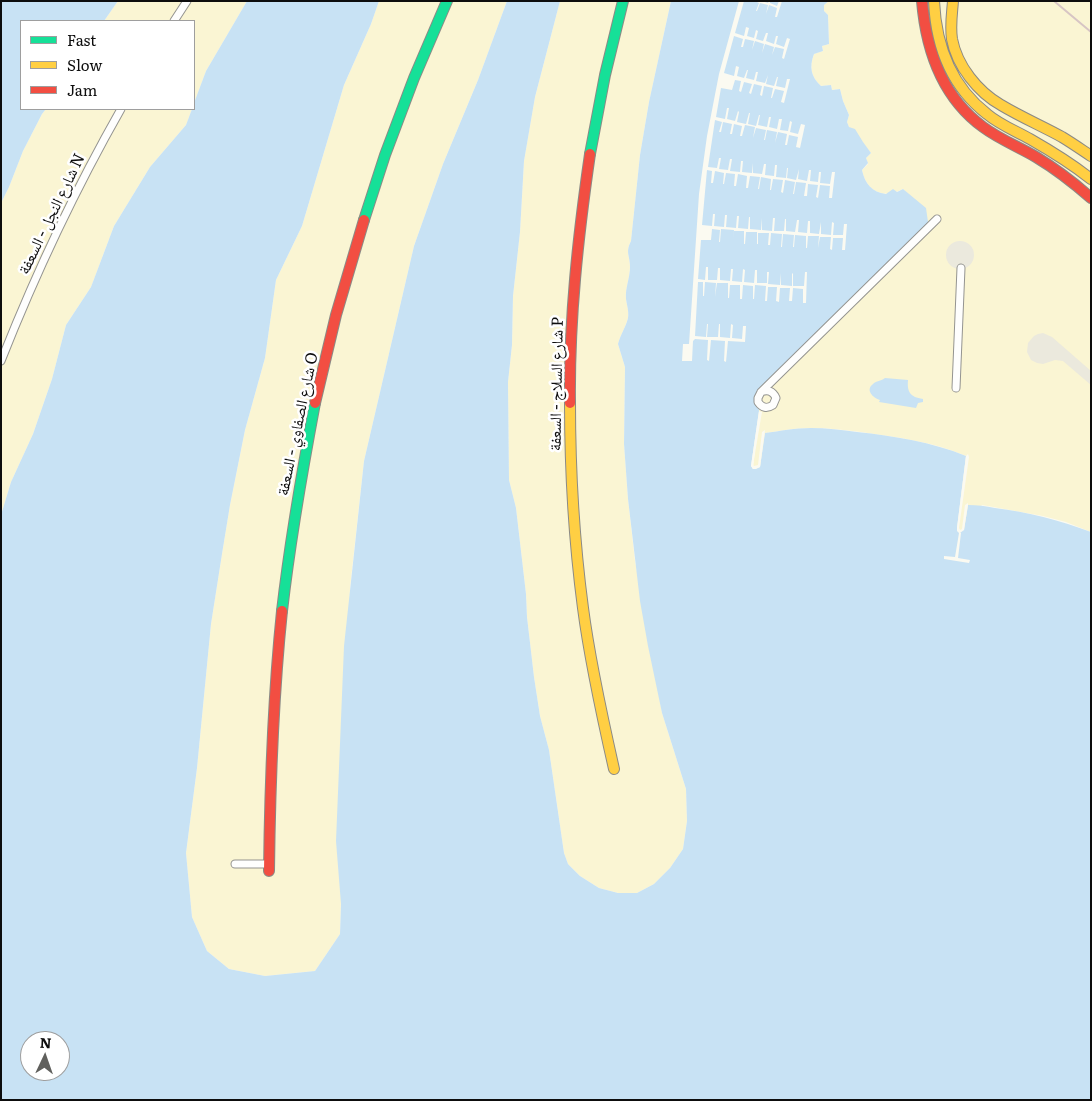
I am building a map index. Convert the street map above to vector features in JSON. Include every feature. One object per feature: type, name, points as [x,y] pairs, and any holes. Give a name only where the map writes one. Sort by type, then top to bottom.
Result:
[{"type":"street","points":[[175,20],[187,1]]},
{"type":"street","name":"شارع الصفاوي - السعفة O","points":[[269,868],[272,743],[279,640],[292,538],[309,436],[338,311],[364,221],[403,107],[447,1]]},
{"type":"street","name":"شارع السلاج - السعفة P","points":[[614,769],[594,676],[579,572],[573,502],[570,397],[574,292],[585,187],[603,84],[623,1]]},
{"type":"street","points":[[922,1],[928,44],[938,72],[948,89],[966,112],[984,127],[1058,172],[1091,198]]},
{"type":"street","points":[[925,25],[926,1]]},
{"type":"street","points":[[934,1],[935,20],[941,49],[954,77],[966,94],[996,121],[1044,147],[1091,179]]},
{"type":"street","points":[[949,1],[951,30],[955,47],[961,63],[982,91],[1004,108],[1064,138],[1091,156]]},
{"type":"street","points":[[951,30],[953,1]]},
{"type":"street","name":"شارع النجل - السعفة N","points":[[1,361],[59,228],[120,110]]},
{"type":"street","points":[[761,392],[937,219]]},
{"type":"street","points":[[956,388],[961,268]]},
{"type":"street","points":[[235,864],[269,868]]},
{"type":"sand","points":[[118,1],[247,1],[206,71],[195,100],[195,20],[105,20]]},
{"type":"sand","points":[[379,1],[507,1],[478,80],[443,164],[414,246],[364,461],[350,588],[340,934],[315,971],[265,976],[229,969],[207,951],[192,917],[186,853],[197,768],[211,624],[230,505],[245,430],[265,358],[276,280],[302,226],[344,85]]},
{"type":"sand","points":[[560,1],[671,1],[649,102],[640,155],[631,241],[628,251],[630,267],[626,299],[628,318],[618,344],[625,367],[624,444],[635,561],[662,713],[686,789],[687,821],[683,849],[670,868],[654,884],[637,893],[618,893],[599,888],[580,876],[568,864],[564,853],[549,750],[540,716],[534,677],[516,508],[509,480],[508,382],[524,161],[535,97]]},
{"type":"sand","points":[[829,1],[1091,1],[1091,532],[1066,522],[1043,516],[982,505],[964,530],[957,531],[966,456],[941,447],[901,438],[817,428],[799,428],[765,433],[760,467],[753,469],[759,411],[757,398],[913,199],[903,189],[889,194],[876,192],[871,188],[862,170],[868,164],[866,158],[871,153],[849,127],[847,122],[849,115],[840,89],[832,90],[831,85],[821,86],[813,75],[811,67],[814,54],[823,51],[822,46],[829,44],[828,15],[824,11],[824,5]]},
{"type":"sand","points":[[45,110],[192,110],[186,125],[150,167],[114,226],[91,287],[66,325],[52,379],[33,434],[11,482],[1,515],[1,203],[23,151]]},
{"type":"shaded area","points":[[960,241],[970,245],[974,255],[970,265],[960,269],[950,265],[946,255],[950,245]]},
{"type":"shaded area","points":[[1043,333],[1052,337],[1091,371],[1091,385],[1063,361],[1055,360],[1043,364],[1031,360],[1027,352],[1028,343],[1034,336]]},
{"type":"water","points":[[1,1],[118,1],[105,20],[20,20],[20,110],[45,110],[23,151],[1,203]]},
{"type":"water","points":[[247,1],[379,1],[344,85],[302,226],[276,280],[265,358],[245,430],[230,505],[211,624],[197,768],[186,853],[192,917],[207,951],[229,969],[265,976],[315,971],[340,934],[341,904],[336,841],[344,646],[364,461],[414,246],[443,164],[478,80],[507,1],[560,1],[535,97],[524,161],[508,382],[509,480],[516,508],[534,677],[540,716],[549,750],[564,853],[568,864],[580,876],[599,888],[618,893],[637,893],[654,884],[670,868],[683,849],[687,821],[686,789],[662,713],[640,601],[628,499],[624,444],[625,367],[618,344],[628,318],[626,295],[630,263],[628,248],[631,241],[640,155],[649,102],[671,1],[829,1],[824,5],[824,11],[828,15],[829,44],[822,46],[823,51],[814,54],[811,67],[813,75],[821,86],[831,85],[832,90],[840,89],[849,115],[847,122],[849,127],[855,129],[871,153],[866,158],[868,163],[862,170],[867,183],[873,189],[886,194],[893,189],[897,192],[903,189],[926,208],[929,229],[757,398],[759,411],[751,466],[753,469],[760,467],[765,433],[799,428],[822,428],[913,440],[966,456],[957,531],[964,530],[968,505],[1031,514],[1091,532],[1091,1100],[1,1100],[1,515],[11,482],[33,434],[52,379],[66,325],[91,287],[114,226],[150,167],[186,125],[192,110],[195,110],[195,100],[206,71]]},
{"type":"water","points":[[885,378],[908,380],[910,393],[915,397],[923,399],[923,402],[918,403],[916,408],[879,402],[880,400],[873,396],[870,389],[874,383]]},
{"type":"pier","points":[[739,1],[744,1],[735,33],[744,36],[746,27],[749,28],[747,36],[754,38],[756,30],[758,31],[756,39],[763,41],[766,33],[768,33],[766,41],[774,44],[776,36],[778,36],[776,44],[784,47],[787,38],[790,39],[784,59],[782,58],[784,49],[775,47],[772,55],[774,47],[765,44],[762,53],[764,44],[755,41],[752,50],[754,41],[745,39],[743,47],[741,47],[743,39],[734,36],[724,73],[734,76],[736,66],[739,67],[737,76],[744,78],[748,70],[746,78],[754,80],[756,72],[758,72],[756,81],[765,83],[768,75],[766,84],[774,86],[778,77],[776,86],[785,88],[787,79],[790,79],[784,103],[781,102],[784,91],[775,89],[771,98],[773,88],[764,86],[762,96],[760,95],[762,86],[754,84],[751,94],[749,93],[752,84],[744,82],[741,92],[739,91],[741,81],[735,80],[732,90],[721,88],[716,117],[725,119],[727,108],[729,108],[727,119],[735,121],[738,111],[737,122],[746,124],[750,113],[748,124],[756,126],[759,115],[758,125],[767,127],[769,117],[771,117],[769,127],[777,129],[779,119],[782,119],[780,130],[788,131],[790,121],[792,122],[790,132],[798,134],[801,124],[805,125],[800,148],[796,147],[798,137],[789,135],[787,145],[785,145],[787,134],[778,132],[775,143],[777,132],[767,130],[764,140],[766,130],[756,128],[753,138],[755,127],[745,125],[742,136],[740,136],[742,126],[734,124],[732,134],[730,134],[732,124],[723,122],[721,132],[719,132],[722,122],[715,120],[708,167],[717,168],[719,158],[721,158],[719,169],[728,170],[730,159],[732,159],[730,171],[740,172],[741,161],[743,161],[742,172],[752,173],[753,163],[753,173],[762,174],[764,164],[766,164],[765,175],[774,176],[775,165],[777,165],[776,177],[786,178],[788,168],[787,178],[796,180],[799,169],[798,179],[807,181],[809,170],[811,170],[810,181],[818,182],[819,172],[821,172],[820,183],[830,184],[832,172],[835,172],[832,198],[829,198],[830,186],[820,185],[818,198],[816,197],[818,185],[808,184],[807,196],[804,196],[806,183],[796,182],[793,194],[795,182],[785,180],[783,193],[781,192],[783,180],[773,179],[770,190],[771,179],[761,177],[758,189],[760,177],[750,176],[748,188],[746,188],[747,176],[738,174],[736,186],[734,186],[735,174],[726,173],[723,184],[724,173],[715,171],[713,183],[711,183],[712,171],[707,170],[702,225],[712,226],[713,214],[715,214],[714,226],[724,227],[725,215],[727,215],[726,227],[736,228],[737,216],[739,216],[738,228],[748,229],[750,217],[750,229],[761,230],[762,218],[762,230],[772,231],[773,218],[775,218],[774,231],[784,231],[786,219],[786,231],[795,232],[797,220],[799,220],[798,232],[807,233],[808,221],[810,221],[810,233],[819,234],[821,222],[821,234],[831,235],[832,222],[834,223],[833,235],[843,235],[844,224],[847,224],[845,250],[842,250],[843,238],[833,238],[832,250],[830,249],[831,237],[820,237],[818,248],[819,236],[808,236],[806,248],[806,236],[795,235],[793,247],[794,235],[783,234],[781,247],[782,234],[771,233],[770,245],[768,245],[769,233],[758,233],[757,244],[757,232],[746,232],[744,244],[744,231],[734,231],[733,242],[734,230],[721,229],[719,242],[720,230],[712,229],[711,240],[701,240],[698,279],[705,280],[706,267],[708,267],[708,280],[717,280],[718,268],[720,268],[720,280],[730,281],[731,269],[733,269],[732,281],[742,282],[743,269],[745,270],[744,282],[754,283],[755,270],[757,270],[757,283],[767,283],[767,272],[769,272],[768,284],[780,285],[781,273],[781,285],[792,286],[792,273],[793,286],[804,286],[805,272],[807,272],[806,303],[803,303],[803,289],[793,288],[792,301],[789,301],[790,288],[780,288],[779,302],[776,301],[777,287],[768,287],[767,301],[765,301],[766,286],[755,285],[753,299],[753,286],[743,285],[742,299],[740,299],[740,285],[730,285],[728,298],[728,283],[717,283],[715,297],[716,283],[705,282],[703,296],[703,282],[698,282],[695,336],[706,337],[708,324],[707,337],[718,337],[720,324],[720,337],[730,338],[731,324],[733,325],[732,338],[742,339],[743,326],[746,326],[745,342],[728,341],[726,362],[724,361],[725,341],[711,340],[709,361],[707,360],[708,340],[695,339],[693,341],[692,361],[682,361],[683,344],[689,344],[699,194],[707,136],[719,74]]},
{"type":"pier","points":[[755,1],[768,3],[770,1],[770,3],[777,6],[779,1],[782,1],[777,17],[775,17],[777,8],[769,5],[766,14],[768,5],[760,3],[756,11],[759,3]]},
{"type":"pier","points":[[759,411],[762,412],[754,466],[758,465],[762,432],[765,430],[760,467],[753,469],[751,466]]},
{"type":"pier","points":[[968,454],[960,530],[962,529],[965,505],[968,503],[968,505],[964,530],[960,533],[958,558],[970,560],[969,563],[944,559],[944,556],[955,557],[966,456]]},
{"type":"railway","points":[[1054,1],[1091,32]]},
{"type":"traffic: fast","points":[[364,220],[385,155],[414,78],[447,1]]},
{"type":"traffic: fast","points":[[590,154],[605,75],[623,1]]},
{"type":"traffic: fast","points":[[282,611],[315,403]]},
{"type":"traffic: slow","points":[[934,1],[935,18],[942,49],[955,78],[974,103],[997,121],[1054,153],[1091,179]]},
{"type":"traffic: slow","points":[[953,1],[952,39],[959,59],[977,86],[992,100],[1062,137],[1091,156]]},
{"type":"traffic: slow","points":[[570,403],[573,506],[580,582],[593,669],[614,769]]},
{"type":"traffic: jam","points":[[922,1],[927,37],[939,71],[947,87],[969,115],[983,127],[1065,176],[1091,198]]},
{"type":"traffic: jam","points":[[570,403],[571,340],[575,278],[590,154]]},
{"type":"traffic: jam","points":[[315,403],[336,315],[364,220]]},
{"type":"traffic: jam","points":[[269,871],[272,741],[282,611]]}]
